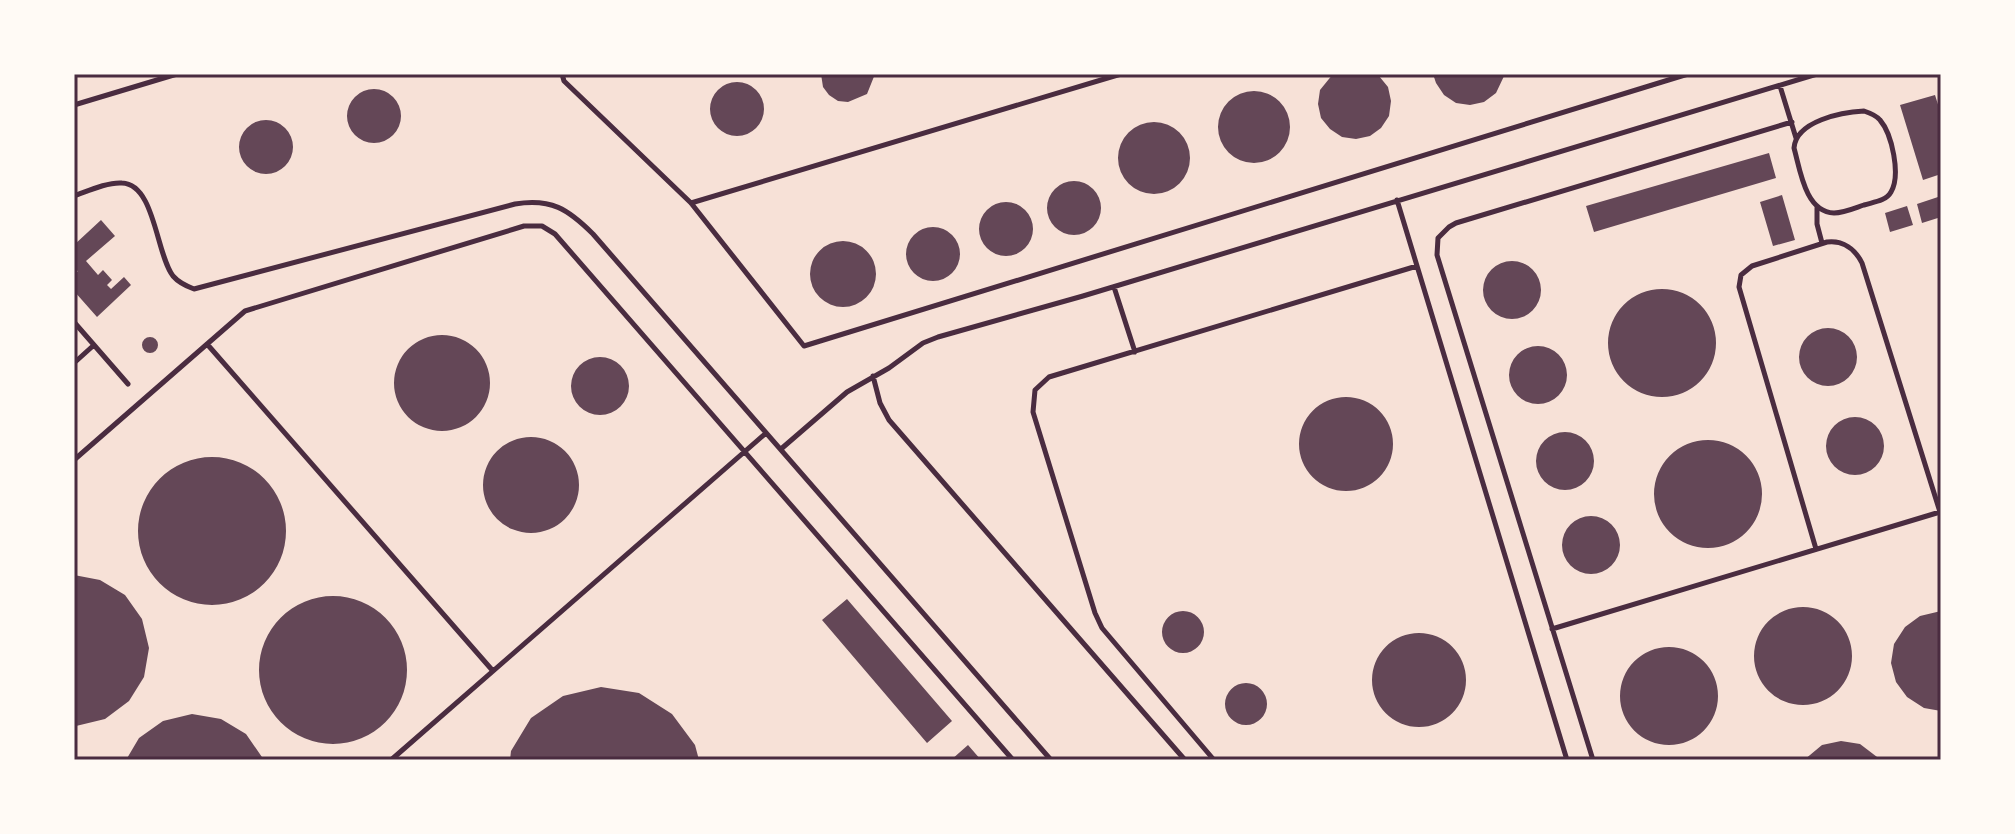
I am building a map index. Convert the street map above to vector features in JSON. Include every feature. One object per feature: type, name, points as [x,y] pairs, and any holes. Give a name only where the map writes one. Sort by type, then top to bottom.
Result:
[{"type":"lane","points":[[74,105],[177,74]]},
{"type":"lane","points":[[562,74],[564,81],[691,203],[804,346],[1688,74]]},
{"type":"lane","points":[[691,203],[1121,74]]},
{"type":"lane","points":[[781,449],[847,392],[938,337],[1114,287],[1817,74]]},
{"type":"lane","points":[[1780,86],[1792,122],[1796,139],[1794,148],[1807,191],[1817,205],[1835,213],[1887,197],[1896,181],[1897,167],[1884,126],[1873,114],[1855,112],[1813,124],[1796,139]]},
{"type":"lane","points":[[1593,760],[1437,255],[1438,238],[1456,223],[1792,122]]},
{"type":"lane","points":[[74,196],[120,182],[130,184],[147,202],[167,266],[182,284],[194,289],[515,204],[548,203],[577,218],[1051,760]]},
{"type":"lane","points":[[1397,200],[1567,760]]},
{"type":"lane","points":[[1817,205],[1817,224],[1822,244]]},
{"type":"lane","points":[[74,460],[245,311],[524,226],[542,226],[555,234],[1013,760]]},
{"type":"lane","points":[[1552,629],[1940,512],[1862,263],[1853,249],[1834,241],[1752,266],[1741,275],[1739,287],[1816,549]]},
{"type":"lane","points":[[1214,760],[1102,628],[1033,412],[1035,390],[1049,377],[1417,266]]},
{"type":"lane","points":[[1114,287],[1135,352]]},
{"type":"lane","points":[[74,322],[128,384]]},
{"type":"lane","points":[[207,344],[493,671]]},
{"type":"lane","points":[[74,363],[94,345]]},
{"type":"lane","points":[[873,376],[880,403],[889,420],[1185,760]]},
{"type":"lane","points":[[391,760],[766,433]]},
{"type":"building","points":[[821,74],[875,74],[867,94],[848,102],[838,101],[829,95],[823,87]]},
{"type":"building","points":[[1333,74],[1379,76],[1388,87],[1391,101],[1389,116],[1381,128],[1370,136],[1356,139],[1342,137],[1330,129],[1321,118],[1318,104],[1320,90]]},
{"type":"building","points":[[1433,74],[1505,74],[1496,93],[1484,102],[1470,105],[1456,103],[1444,95]]},
{"type":"building","points":[[737,82],[756,90],[764,109],[756,128],[737,136],[718,128],[710,109],[718,90]]},
{"type":"building","points":[[374,89],[393,97],[401,116],[393,135],[374,143],[355,135],[347,116],[355,97]]},
{"type":"building","points":[[1254,91],[1280,101],[1290,127],[1280,153],[1254,163],[1228,153],[1218,127],[1228,101]]},
{"type":"building","points":[[1935,95],[1941,114],[1941,174],[1923,180],[1900,105]]},
{"type":"building","points":[[266,120],[285,128],[293,147],[285,166],[266,174],[247,166],[239,147],[247,128]]},
{"type":"building","points":[[1154,122],[1180,132],[1190,158],[1180,184],[1154,194],[1128,184],[1118,158],[1128,132]]},
{"type":"building","points":[[1769,153],[1776,178],[1594,232],[1586,206]]},
{"type":"building","points":[[1074,181],[1093,189],[1101,208],[1093,227],[1074,235],[1055,227],[1047,208],[1055,189]]},
{"type":"building","points":[[1782,195],[1795,240],[1773,246],[1760,202]]},
{"type":"building","points":[[1941,196],[1941,217],[1922,223],[1917,204]]},
{"type":"building","points":[[1006,202],[1025,210],[1033,229],[1025,248],[1006,256],[987,248],[979,229],[987,210]]},
{"type":"building","points":[[1907,206],[1913,225],[1890,232],[1885,213]]},
{"type":"building","points":[[101,220],[115,236],[86,261],[98,275],[103,270],[112,280],[107,285],[111,289],[124,277],[131,285],[97,317],[74,291],[74,275],[78,271],[74,270],[74,245]]},
{"type":"building","points":[[933,227],[952,235],[960,254],[952,273],[933,281],[914,273],[906,254],[914,235]]},
{"type":"building","points":[[836,241],[850,241],[862,246],[871,255],[876,274],[874,287],[867,298],[850,307],[836,307],[824,302],[815,293],[810,281],[810,267],[815,255],[824,246]]},
{"type":"building","points":[[1512,261],[1532,270],[1541,290],[1532,310],[1512,319],[1492,310],[1483,290],[1492,270]]},
{"type":"building","points":[[1662,289],[1683,293],[1700,305],[1712,322],[1716,343],[1712,364],[1700,381],[1683,393],[1662,397],[1641,393],[1624,381],[1612,364],[1608,343],[1612,322],[1624,305],[1641,293]]},
{"type":"building","points":[[1828,328],[1848,337],[1857,357],[1848,377],[1828,386],[1808,377],[1799,357],[1808,337]]},
{"type":"building","points":[[442,335],[461,338],[476,349],[487,364],[490,383],[487,402],[476,417],[461,428],[442,431],[423,428],[408,417],[397,402],[394,383],[397,364],[408,349],[423,338]]},
{"type":"building","points":[[147,337],[153,337],[158,345],[156,351],[147,353],[142,348],[142,342]]},
{"type":"building","points":[[1538,346],[1558,355],[1567,375],[1558,395],[1538,404],[1518,395],[1509,375],[1518,355]]},
{"type":"building","points":[[600,357],[620,366],[629,386],[620,406],[600,415],[580,406],[571,386],[580,366]]},
{"type":"building","points":[[1346,397],[1364,400],[1380,410],[1390,426],[1393,444],[1390,462],[1380,478],[1364,488],[1346,491],[1328,488],[1312,478],[1302,462],[1299,444],[1302,426],[1312,410],[1328,400]]},
{"type":"building","points":[[1855,417],[1875,426],[1884,446],[1875,466],[1855,475],[1835,466],[1826,446],[1835,426]]},
{"type":"building","points":[[1565,432],[1585,441],[1594,461],[1585,481],[1565,490],[1545,481],[1536,461],[1545,441]]},
{"type":"building","points":[[531,437],[550,440],[565,451],[576,466],[579,485],[576,504],[565,519],[550,530],[531,533],[512,530],[497,519],[486,504],[483,485],[486,466],[497,451],[512,440]]},
{"type":"building","points":[[1708,440],[1729,444],[1746,456],[1758,473],[1762,494],[1758,515],[1746,532],[1729,544],[1708,548],[1687,544],[1670,532],[1658,515],[1654,494],[1658,473],[1670,456],[1687,444]]},
{"type":"building","points":[[212,457],[240,462],[265,478],[281,503],[286,531],[281,559],[265,584],[240,600],[212,605],[184,600],[159,584],[143,559],[138,531],[143,503],[159,478],[184,462]]},
{"type":"building","points":[[1591,516],[1611,525],[1620,545],[1611,565],[1591,574],[1571,565],[1562,545],[1571,525]]},
{"type":"building","points":[[74,575],[100,580],[125,595],[142,619],[149,648],[144,677],[129,701],[105,719],[76,726],[74,725]]},
{"type":"building","points":[[333,596],[361,601],[386,617],[402,642],[407,670],[402,698],[386,723],[361,739],[333,744],[305,739],[280,723],[264,698],[259,670],[264,642],[280,617],[305,601]]},
{"type":"building","points":[[847,599],[952,721],[927,743],[822,620]]},
{"type":"building","points":[[1803,607],[1822,611],[1838,621],[1848,637],[1852,656],[1848,675],[1838,691],[1822,701],[1803,705],[1784,701],[1768,691],[1758,675],[1754,656],[1758,637],[1768,621],[1784,611]]},
{"type":"building","points":[[1183,611],[1198,617],[1204,632],[1198,647],[1183,653],[1168,647],[1162,632],[1168,617]]},
{"type":"building","points":[[1941,611],[1941,711],[1924,708],[1907,697],[1896,682],[1891,663],[1894,644],[1905,627],[1920,616]]},
{"type":"building","points":[[1419,633],[1437,636],[1452,647],[1463,662],[1466,680],[1463,698],[1452,713],[1437,724],[1419,727],[1401,724],[1386,713],[1375,698],[1372,680],[1375,662],[1386,647],[1401,636]]},
{"type":"building","points":[[1669,647],[1688,651],[1704,661],[1714,677],[1718,696],[1714,715],[1704,731],[1688,741],[1669,745],[1650,741],[1634,731],[1624,715],[1620,696],[1624,677],[1634,661],[1650,651]]},
{"type":"building","points":[[1246,683],[1261,689],[1267,704],[1261,719],[1246,725],[1231,719],[1225,704],[1231,689]]},
{"type":"building","points":[[601,687],[639,693],[672,714],[695,745],[699,760],[510,760],[511,751],[531,718],[563,696]]},
{"type":"building","points":[[192,714],[221,719],[246,734],[264,760],[126,760],[139,738],[163,721]]},
{"type":"building","points":[[1841,741],[1860,744],[1881,760],[1804,760],[1822,745]]},
{"type":"building","points":[[968,745],[981,760],[951,760]]}]
